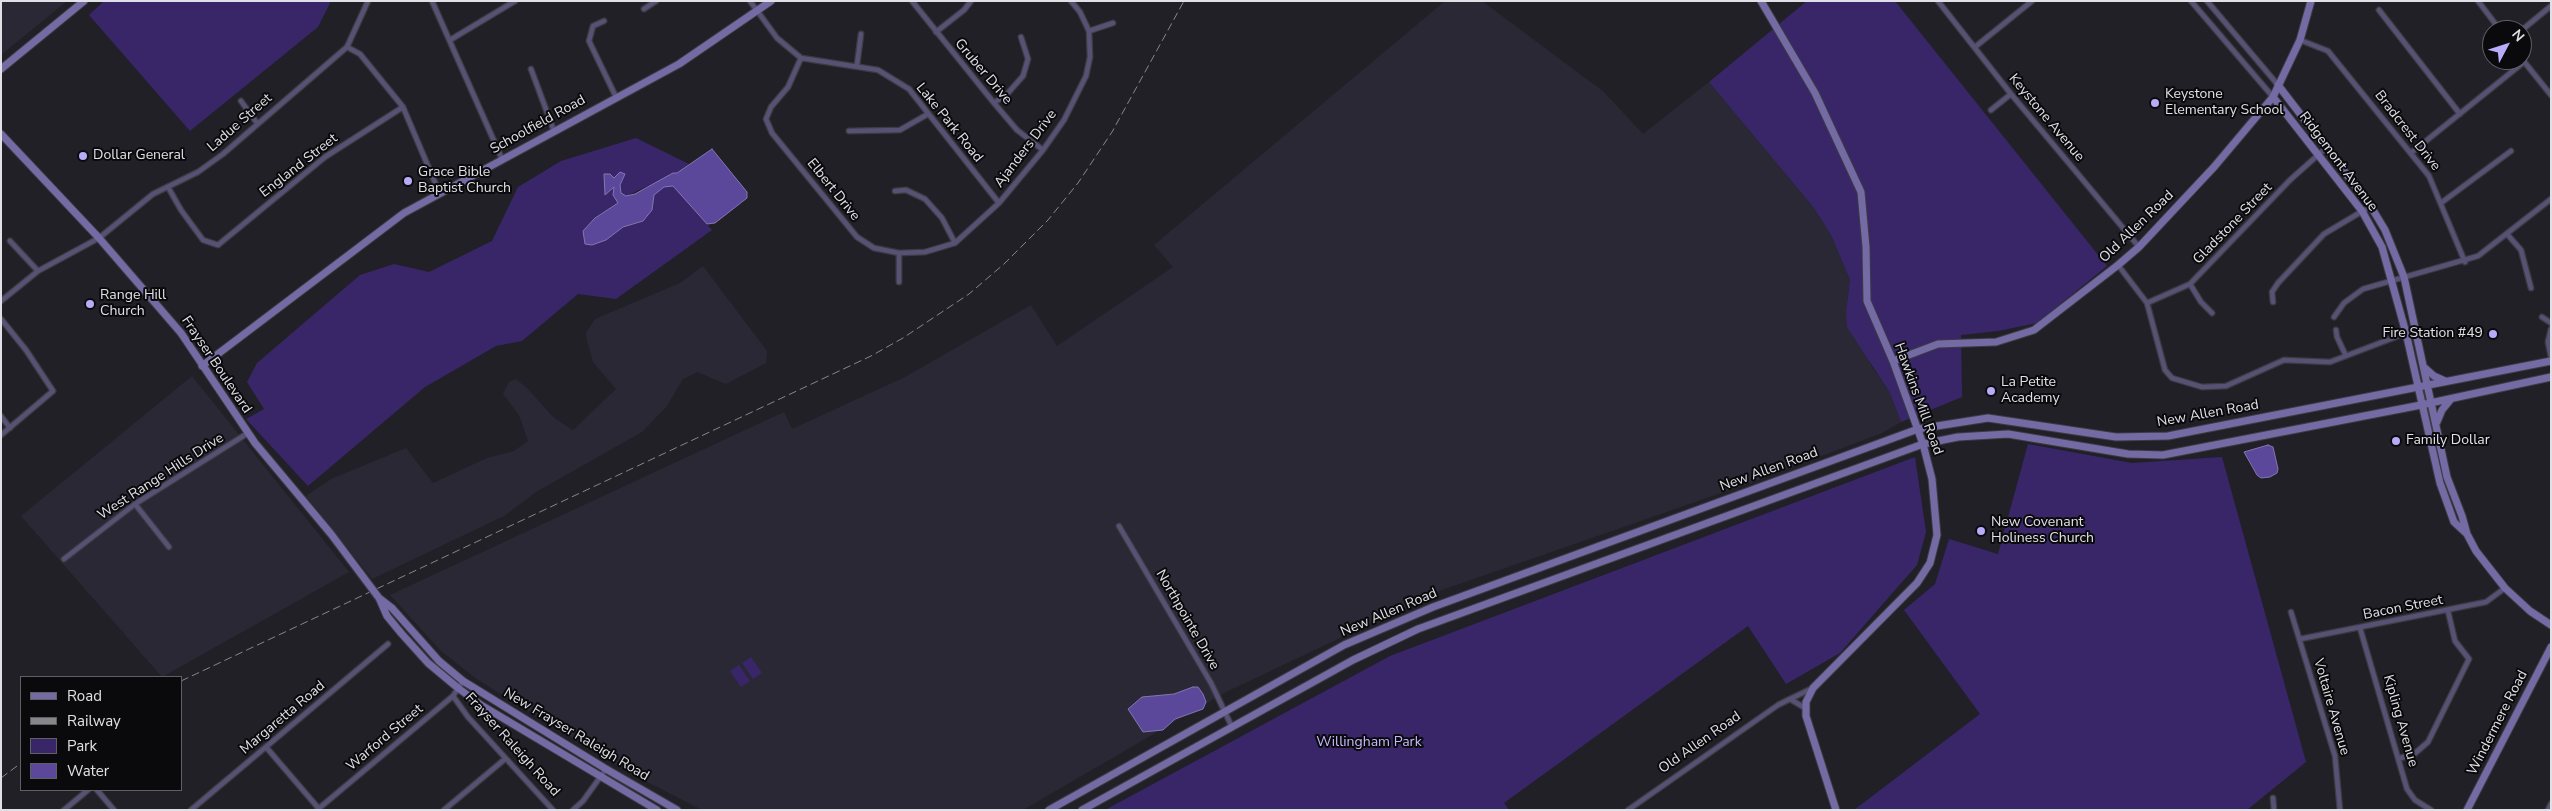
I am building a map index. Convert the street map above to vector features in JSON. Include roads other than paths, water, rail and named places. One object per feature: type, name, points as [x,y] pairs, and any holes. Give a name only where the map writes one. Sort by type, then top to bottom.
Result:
[{"type":"main road","points":[[1,69],[84,1]]},
{"type":"main road","name":"Schoolfield Road","points":[[202,366],[404,213],[439,192],[679,64],[771,1]]},
{"type":"main road","name":"Hawkins Mill Road","points":[[1761,1],[1815,94],[1861,192],[1865,220],[1867,301],[1893,361],[1923,444],[1932,479],[1937,536],[1930,563],[1917,583],[1813,688],[1805,708]]},
{"type":"main road","name":"Old Allen Road","points":[[1893,361],[1938,344],[1996,342],[2034,330],[2139,247],[2251,125],[2273,97],[2300,40],[2311,1]]},
{"type":"main road","name":"Ridgemont Avenue","points":[[2278,86],[2371,206],[2385,230],[2404,277],[2445,468],[2467,534],[2476,551],[2505,588],[2530,611],[2551,625]]},
{"type":"main road","name":"Ridgemont Avenue","points":[[2273,97],[2362,211],[2382,247],[2406,332],[2416,387],[2436,469],[2454,522],[2467,534]]},
{"type":"main road","name":"Frayser Boulevard","points":[[1,134],[99,238],[182,333],[248,433],[331,534],[379,598]]},
{"type":"main road","name":"New Allen Road","points":[[1049,810],[1344,645],[1433,607],[1918,429],[1988,418],[2116,437],[2168,436],[2551,359]]},
{"type":"main road","points":[[2425,368],[2434,376],[2445,381]]},
{"type":"main road","points":[[2399,390],[2411,378],[2413,370]]},
{"type":"main road","name":"New Allen Road","points":[[1082,810],[1353,660],[1418,629],[1923,444],[1958,436],[2008,434],[2128,454],[2163,455],[2421,406],[2432,402],[2551,377]]},
{"type":"main road","points":[[2436,425],[2440,414],[2451,398]]},
{"type":"main road","points":[[2403,408],[2415,412],[2424,420]]},
{"type":"main road","points":[[2436,469],[2445,468]]},
{"type":"main road","points":[[1686,531],[1704,521],[1706,515],[1704,508]]},
{"type":"main road","name":"Frayser Raleigh Road","points":[[379,598],[392,608],[439,661],[463,680]]},
{"type":"main road","name":"Frayser Raleigh Road","points":[[379,598],[387,616],[401,633],[428,662],[458,688]]},
{"type":"main road","name":"Windermere Road","points":[[2467,810],[2551,647]]},
{"type":"main road","name":"New Frayser Raleigh Road","points":[[463,680],[606,769],[677,810]]},
{"type":"main road","name":"New Frayser Raleigh Road","points":[[458,688],[657,810]]},
{"type":"main road","points":[[1805,708],[1836,810]]},
{"type":"street","name":"Ladue Street","points":[[1,301],[38,271],[99,238],[153,194],[198,172],[224,154],[257,123],[347,47],[368,1]]},
{"type":"street","points":[[432,1],[502,159]]},
{"type":"street","points":[[450,40],[515,1]]},
{"type":"street","points":[[644,9],[656,1]]},
{"type":"street","points":[[750,1],[777,38],[801,58]]},
{"type":"street","name":"Gruber Drive","points":[[912,1],[1017,130],[1043,150]]},
{"type":"street","points":[[936,32],[964,10],[971,1]]},
{"type":"street","name":"Ajanders Drive","points":[[899,253],[925,252],[956,243],[999,203],[1043,150],[1064,120],[1086,76],[1090,57],[1089,31],[1072,1]]},
{"type":"street","name":"Keystone Avenue","points":[[1938,1],[2011,94],[2139,247]]},
{"type":"street","points":[[1974,47],[2032,1]]},
{"type":"street","name":"Ridgemont Avenue","points":[[2191,1],[2273,97]]},
{"type":"street","name":"Ridgemont Avenue","points":[[2207,1],[2278,86]]},
{"type":"street","points":[[2478,1],[2492,20]]},
{"type":"street","points":[[2532,22],[2551,6]]},
{"type":"street","points":[[2378,10],[2460,114]]},
{"type":"street","points":[[604,21],[593,26],[589,41],[616,97]]},
{"type":"street","points":[[1089,31],[1113,23]]},
{"type":"street","points":[[857,65],[861,34]]},
{"type":"street","points":[[994,103],[1008,93],[1024,76],[1028,59],[1021,37]]},
{"type":"street","name":"Bradcrest Drive","points":[[2300,40],[2328,51],[2429,176],[2465,262]]},
{"type":"street","points":[[347,47],[360,54],[402,106],[439,192]]},
{"type":"street","name":"Lake Park Road","points":[[801,58],[857,65],[878,70],[896,79],[909,89],[999,203]]},
{"type":"street","name":"Elbert Drive","points":[[801,58],[788,87],[771,107],[766,119],[772,133],[857,237],[874,248],[899,253]]},
{"type":"street","points":[[531,69],[554,131]]},
{"type":"street","points":[[2411,153],[2512,70]]},
{"type":"street","points":[[2530,70],[2551,95]]},
{"type":"street","points":[[1990,110],[2011,94]]},
{"type":"street","points":[[241,101],[257,123]]},
{"type":"street","name":"England Street","points":[[168,187],[181,210],[204,240],[218,245],[325,157],[402,106]]},
{"type":"street","points":[[850,131],[900,130],[928,114]]},
{"type":"street","name":"Gladstone Street","points":[[2147,303],[2190,284],[2290,180],[2326,147]]},
{"type":"street","points":[[2441,203],[2511,150]]},
{"type":"street","points":[[895,191],[906,190],[925,199],[942,218],[956,243]]},
{"type":"street","points":[[2334,317],[2344,303],[2363,289],[2465,262],[2478,256],[2551,200]]},
{"type":"street","points":[[2273,302],[2272,292],[2278,284],[2324,234],[2371,206]]},
{"type":"street","points":[[2507,234],[2520,250],[2531,288]]},
{"type":"street","points":[[10,241],[38,271]]},
{"type":"street","points":[[899,253],[899,282]]},
{"type":"street","points":[[2118,265],[2147,303],[2164,370],[2172,378],[2202,388],[2226,386],[2284,360],[2330,362],[2406,332],[2416,331]]},
{"type":"street","points":[[2190,284],[2201,302],[2212,313]]},
{"type":"street","points":[[2542,317],[2551,323]]},
{"type":"street","points":[[1,320],[26,350],[53,391],[1,435]]},
{"type":"street","points":[[2551,329],[2548,342],[2551,359]]},
{"type":"street","points":[[2336,330],[2337,337],[2346,356]]},
{"type":"street","points":[[1,416],[10,428]]},
{"type":"street","name":"West Range Hills Drive","points":[[64,559],[135,504],[248,433]]},
{"type":"street","points":[[135,504],[169,547]]},
{"type":"street","name":"Northpointe Drive","points":[[1118,526],[1225,711],[1232,727]]},
{"type":"street","name":"Bacon Street","points":[[2300,639],[2486,602],[2505,588]]},
{"type":"street","points":[[2400,758],[2413,755],[2428,742],[2469,659],[2455,641],[2448,611]]},
{"type":"street","name":"Voltaire Avenue","points":[[2291,612],[2335,756],[2340,810]]},
{"type":"street","name":"Kipling Avenue","points":[[2360,628],[2400,758],[2407,789],[2415,800],[2431,810]]},
{"type":"street","name":"Margaretta Road","points":[[191,810],[388,644]]},
{"type":"street","name":"Warford Street","points":[[318,809],[453,696],[463,680]]},
{"type":"street","name":"Old Allen Road","points":[[1628,810],[1752,722],[1790,699],[1813,688]]},
{"type":"street","name":"Frayser Raleigh Road","points":[[453,696],[468,717],[505,759],[554,810]]},
{"type":"street","points":[[1790,699],[1805,708]]},
{"type":"street","points":[[266,747],[318,809]]},
{"type":"street","points":[[444,810],[505,759]]},
{"type":"street","points":[[573,810],[583,801],[606,769]]},
{"type":"street","points":[[64,810],[87,791]]},
{"type":"street","points":[[98,791],[114,810]]},
{"type":"street","points":[[2273,798],[2274,810]]},
{"type":"street","points":[[2548,810],[2551,804]]},
{"type":"water","points":[[712,149],[747,192],[747,198],[715,223],[707,224],[673,186],[664,187],[654,195],[652,210],[643,221],[623,227],[606,240],[592,245],[585,244],[583,231],[595,218],[618,203],[613,195],[614,187],[605,195],[604,174],[610,174],[614,178],[620,172],[625,174],[620,185],[621,193],[626,196],[635,194],[673,173],[677,173]]},
{"type":"water","points":[[2268,445],[2273,447],[2278,469],[2277,473],[2270,477],[2261,478],[2257,475],[2244,452]]},
{"type":"water","points":[[1198,687],[1203,694],[1206,702],[1203,709],[1175,719],[1163,730],[1143,732],[1128,709],[1142,697],[1174,694]]},
{"type":"railway","points":[[182,681],[871,356],[903,338],[969,294],[1004,264],[1048,220],[1078,183],[1112,132],[1184,1]]},
{"type":"railway","points":[[1,778],[20,764]]},
{"type":"place","name":"Keystone Elementary School","points":[[2155,103]]},
{"type":"place","name":"Dollar General","points":[[83,156]]},
{"type":"place","name":"Grace Bible Baptist Church","points":[[408,181]]},
{"type":"place","name":"Range Hill Church","points":[[90,304]]},
{"type":"place","name":"Fire Station #49","points":[[2493,334]]},
{"type":"place","name":"La Petite Academy","points":[[1991,391]]},
{"type":"place","name":"Family Dollar","points":[[2396,441]]},
{"type":"place","name":"New Covenant Holiness Church","points":[[1981,531]]},
{"type":"park label","name":"Willingham Park","points":[[1369,743]]}]
